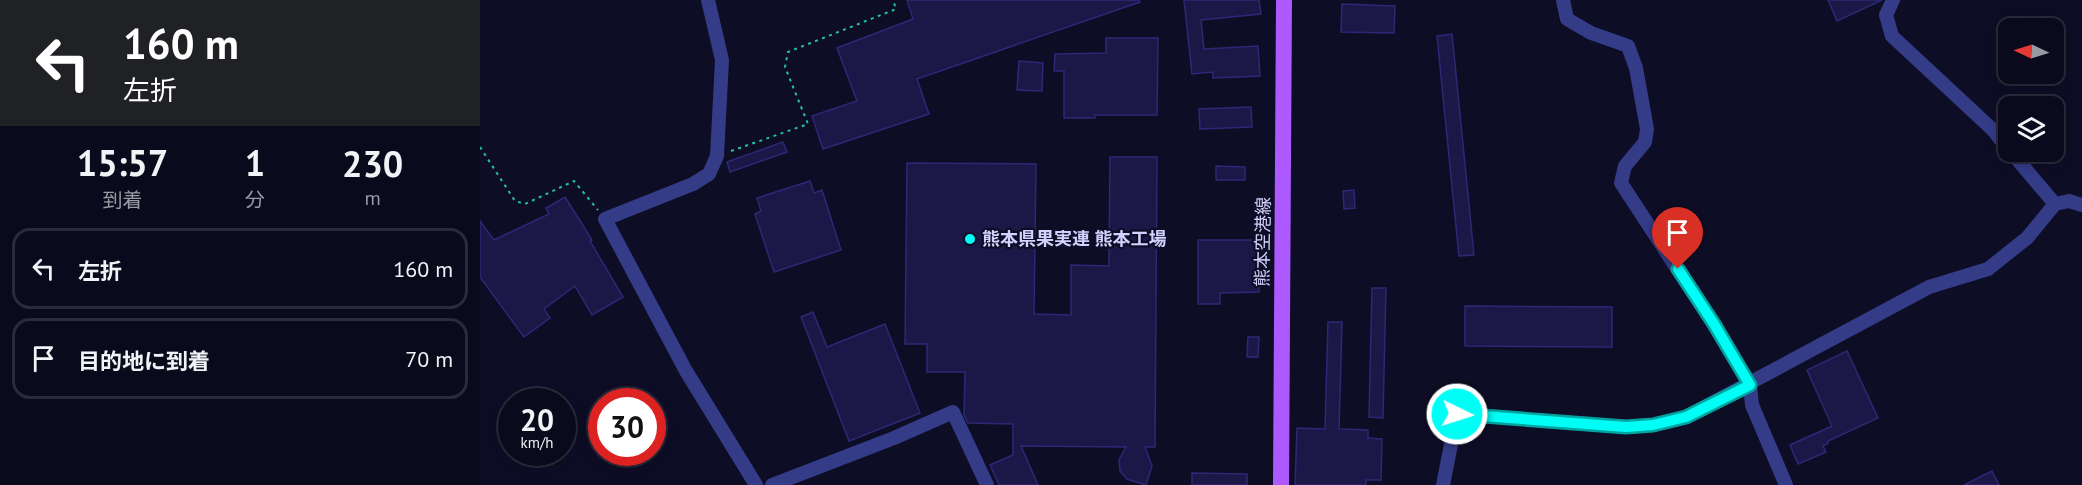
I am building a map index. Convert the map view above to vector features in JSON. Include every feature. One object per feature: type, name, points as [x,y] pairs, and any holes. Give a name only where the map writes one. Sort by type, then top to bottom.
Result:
[{"type":"main road","name":"熊本空港線","points":[[1281,485],[1284,0]]},
{"type":"street","points":[[708,0],[722,60],[717,156],[709,174],[693,184],[605,219],[686,371],[756,485]]},
{"type":"street","points":[[1563,0],[1567,19],[1591,33],[1628,46],[1636,68],[1647,129],[1645,142],[1625,166],[1621,183],[1714,324],[1750,385],[1752,405],[1786,485]]},
{"type":"street","points":[[1893,0],[1886,15],[1892,36],[1998,136]]},
{"type":"street","points":[[2020,162],[2055,204]]},
{"type":"street","points":[[1443,485],[1457,414],[1626,427],[1653,425],[1686,417],[1750,385],[1929,286],[1988,269],[2026,238],[2055,204],[2069,201],[2082,205]]},
{"type":"street","points":[[772,485],[894,438],[953,412],[987,485]]},
{"type":"path","points":[[717,156],[808,124],[785,67],[788,52],[896,9],[893,0]]},
{"type":"path","points":[[480,147],[515,201],[525,204],[574,181],[605,219]]},
{"type":"building","points":[[907,0],[1139,0],[1140,2],[917,79],[929,114],[823,149],[812,116],[857,101],[837,48],[913,19]]},
{"type":"building","points":[[1184,0],[1259,0],[1261,14],[1201,20],[1204,49],[1258,46],[1260,76],[1213,78],[1213,72],[1192,74]]},
{"type":"building","points":[[1828,0],[1882,0],[1837,21]]},
{"type":"building","points":[[1342,4],[1395,6],[1394,33],[1341,32]]},
{"type":"building","points":[[1452,34],[1474,255],[1459,256],[1437,36]]},
{"type":"building","points":[[1106,38],[1158,38],[1157,115],[1095,115],[1095,118],[1064,118],[1064,71],[1054,71],[1055,54],[1106,53]]},
{"type":"building","points":[[1019,61],[1043,63],[1042,91],[1017,90]]},
{"type":"building","points":[[1251,107],[1252,127],[1200,129],[1199,109]]},
{"type":"building","points":[[783,142],[787,152],[730,172],[727,162]]},
{"type":"building","name":"熊本県果実連 熊本工場","points":[[1110,157],[1157,157],[1155,447],[1145,447],[1152,466],[1146,485],[1127,479],[1120,471],[1119,460],[1126,447],[1021,446],[1038,485],[999,485],[990,465],[1013,455],[1013,424],[968,423],[964,415],[965,372],[927,372],[927,344],[905,344],[907,163],[1036,164],[1034,314],[1071,315],[1071,265],[1109,266]]},
{"type":"building","points":[[1216,166],[1245,167],[1245,180],[1216,180]]},
{"type":"building","points":[[810,181],[814,193],[822,190],[841,250],[774,272],[755,214],[761,211],[757,198]]},
{"type":"building","points":[[1354,190],[1355,208],[1344,209],[1343,191]]},
{"type":"building","points":[[565,197],[623,297],[592,315],[575,286],[544,309],[550,318],[524,337],[480,277],[480,221],[494,240],[549,214],[546,208]]},
{"type":"building","points":[[1198,240],[1259,240],[1259,292],[1220,293],[1220,304],[1198,304]]},
{"type":"building","points":[[1372,288],[1386,288],[1383,418],[1369,417]]},
{"type":"building","points":[[1465,306],[1612,307],[1612,347],[1465,346]]},
{"type":"building","points":[[813,312],[827,347],[885,324],[920,413],[849,441],[801,317]]},
{"type":"building","points":[[1328,322],[1342,322],[1339,429],[1368,430],[1368,438],[1382,439],[1381,480],[1366,480],[1366,485],[1295,485],[1297,428],[1325,429]]},
{"type":"building","points":[[1248,337],[1259,337],[1258,357],[1247,357]]},
{"type":"building","points":[[1847,351],[1878,418],[1828,441],[1823,446],[1826,452],[1798,464],[1790,445],[1832,426],[1807,370]]},
{"type":"building","points":[[1992,471],[1999,485],[1964,485]]},
{"type":"building","points":[[1192,473],[1247,474],[1247,485],[1192,485]]},
{"type":"place","name":"熊本県果実連 熊本工場","points":[[970,239]]},
{"type":"route","points":[[1457,414],[1626,427],[1653,425],[1686,417],[1750,385],[1678,269]]}]
